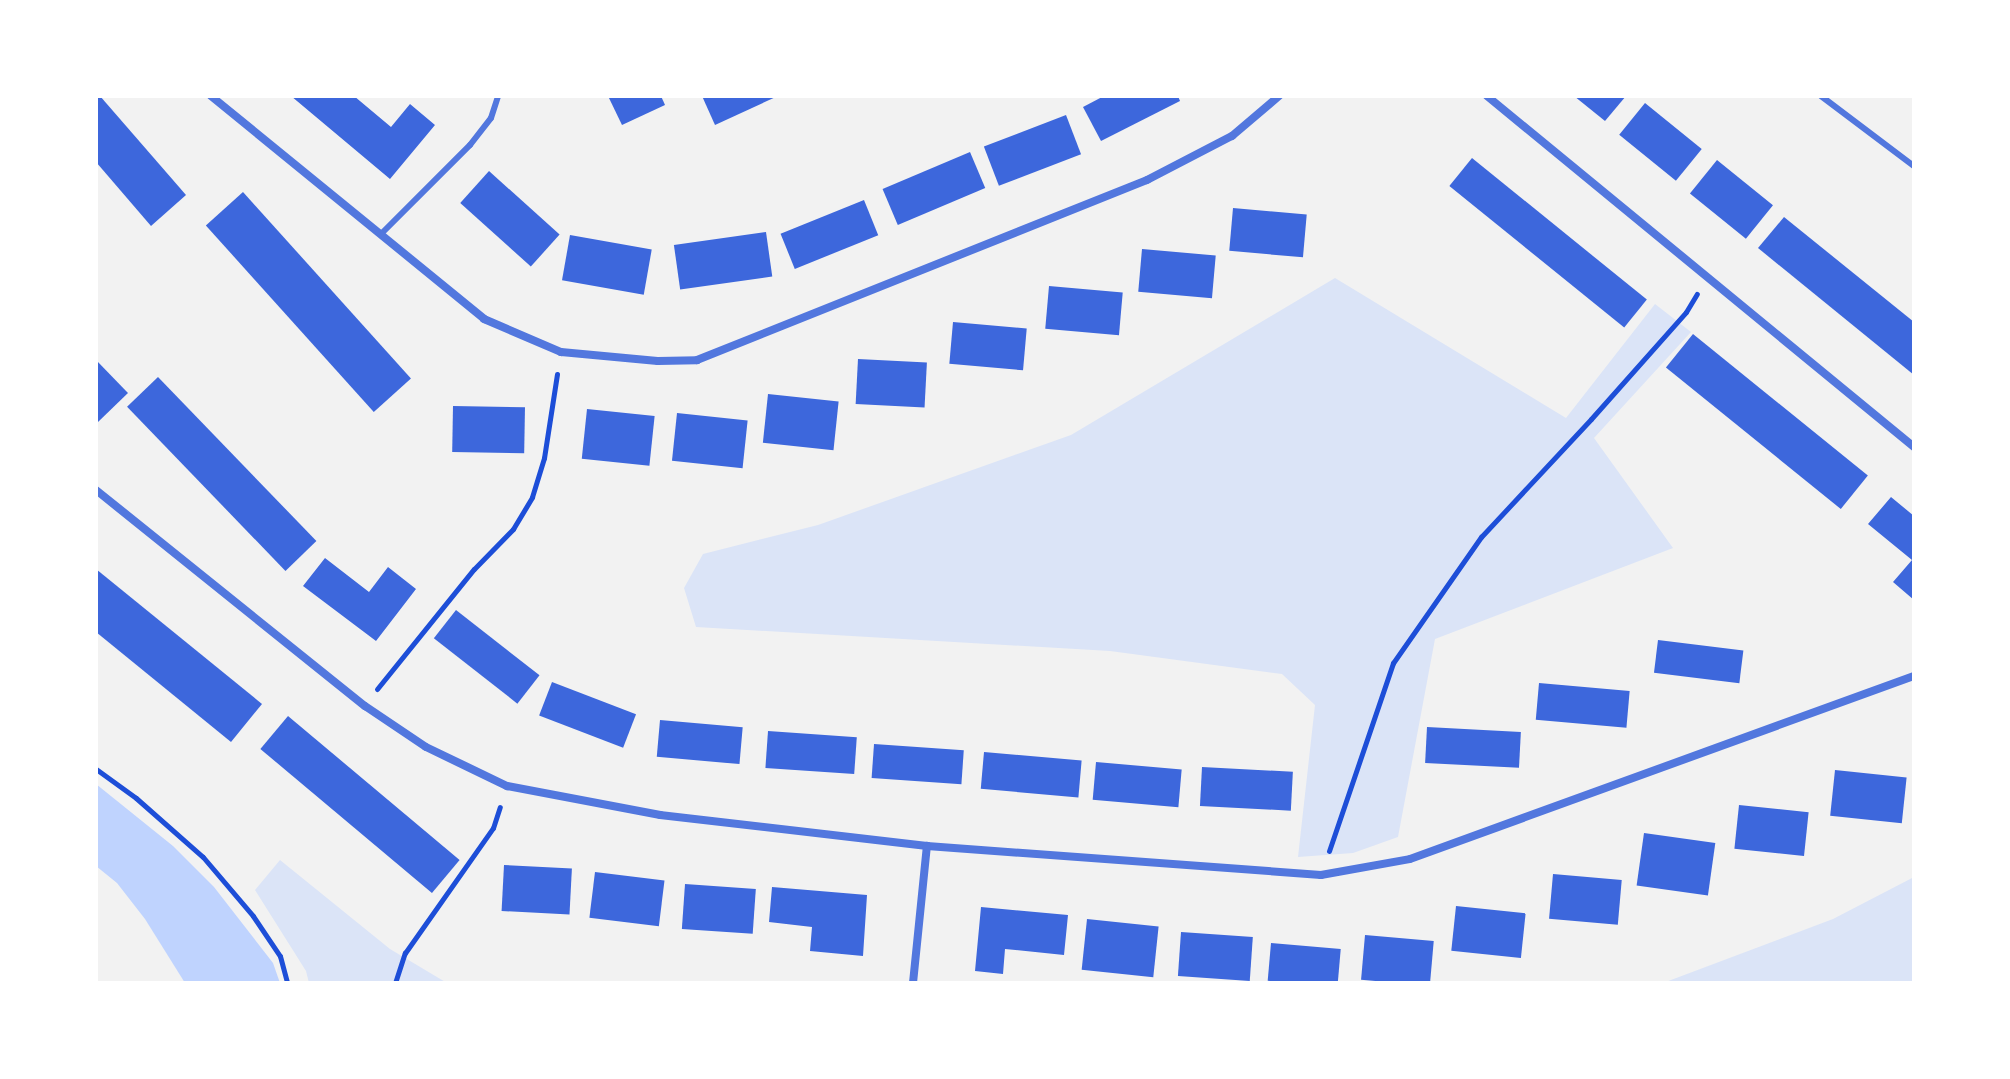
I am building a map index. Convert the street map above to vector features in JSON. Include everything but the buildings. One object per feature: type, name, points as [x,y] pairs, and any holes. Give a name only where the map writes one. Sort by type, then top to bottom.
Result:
[{"type":"street","points":[[211,96],[484,319],[561,352],[658,361],[697,360],[1147,180],[1232,136],[1279,96]]},
{"type":"street","points":[[1487,96],[1914,447]]},
{"type":"street","points":[[96,490],[365,706],[426,747],[507,786],[660,815],[927,846],[1321,875],[1410,859],[1914,676]]},
{"type":"street","points":[[913,983],[927,846]]},
{"type":"lane","points":[[381,234],[470,145],[491,118],[498,96]]},
{"type":"lane","points":[[1821,96],[1914,166]]},
{"type":"path","points":[[1321,875],[1393,663],[1481,537],[1686,312],[1708,278]]},
{"type":"path","points":[[365,706],[474,569],[513,529],[532,497],[544,458],[561,352]]},
{"type":"path","points":[[96,769],[136,798],[203,857],[253,916],[280,956],[287,982]]},
{"type":"path","points":[[395,983],[405,953],[493,828]]},
{"type":"shaded area","points":[[1335,278],[1566,418],[1655,304],[1691,332],[1594,438],[1673,548],[1435,639],[1398,837],[1353,853],[1298,857],[1315,705],[1282,674],[1110,651],[696,627],[684,588],[703,554],[818,525],[1071,435]]},
{"type":"shaded area","points":[[280,860],[390,949],[447,983],[309,983],[306,971],[255,890]]},
{"type":"shaded area","points":[[1914,877],[1914,983],[1663,983],[1833,919]]},
{"type":"water","points":[[96,784],[173,846],[214,887],[273,963],[280,983],[185,983],[145,919],[117,883],[96,866]]}]
